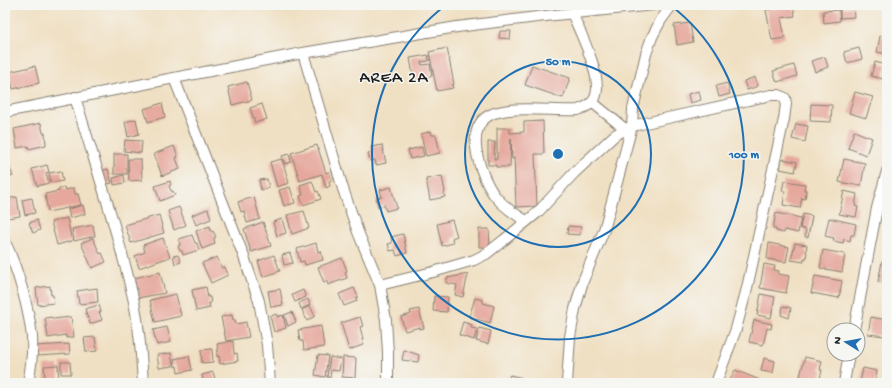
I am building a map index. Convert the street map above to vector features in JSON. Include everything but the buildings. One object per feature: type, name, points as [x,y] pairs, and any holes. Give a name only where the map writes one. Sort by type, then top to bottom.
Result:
[{"type":"street","points":[[5,112],[303,53],[458,27],[572,12],[586,8],[654,5]]},
{"type":"street","points":[[566,383],[570,337],[575,309],[583,281],[604,230],[646,54],[652,37],[661,20],[672,5]]},
{"type":"street","points":[[526,221],[507,208],[490,189],[476,153],[476,135],[480,125],[487,117],[498,112],[517,110],[578,110],[587,107],[592,102],[596,96],[598,86],[596,74],[572,12]]},
{"type":"street","points":[[303,53],[343,189],[358,232],[380,285],[386,320],[388,383]]},
{"type":"street","points":[[174,78],[243,254],[259,301],[267,345],[270,383]]},
{"type":"street","points":[[380,285],[433,272],[474,260],[486,254],[542,207],[579,168],[615,135],[628,128],[779,95],[785,98],[786,104],[784,119],[747,288],[736,329],[716,383]]},
{"type":"street","points":[[75,97],[132,291],[139,336],[142,383]]},
{"type":"street","points":[[592,102],[628,128]]},
{"type":"street","points":[[856,322],[877,208],[887,171]]},
{"type":"street","points":[[5,242],[20,282],[32,337],[31,363],[28,383]]},
{"type":"street","points":[[844,383],[848,362]]},
{"type":"district","name":"AREA 2A","points":[[394,76]]}]
